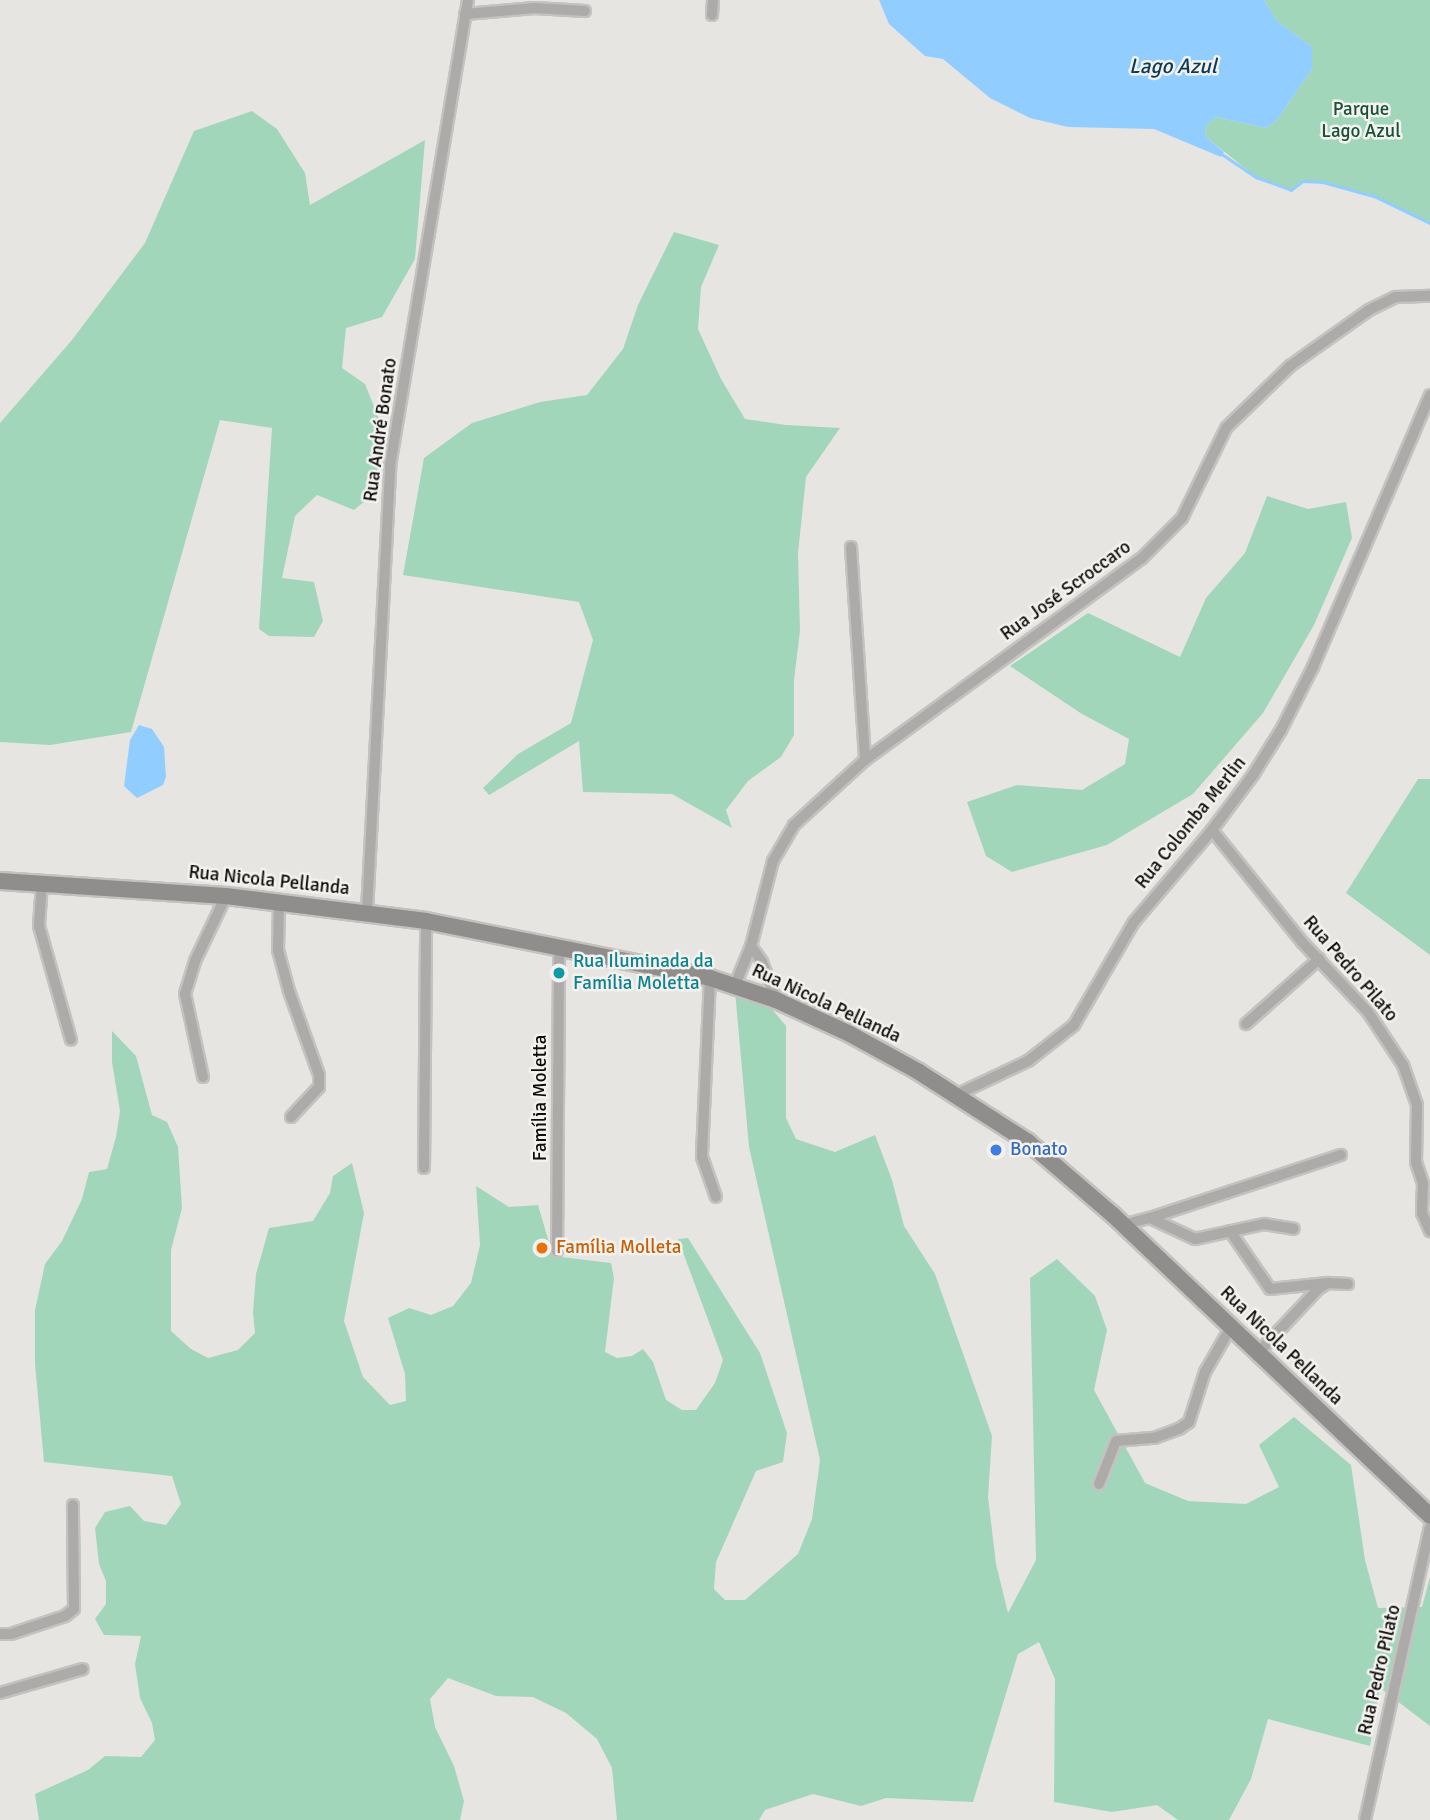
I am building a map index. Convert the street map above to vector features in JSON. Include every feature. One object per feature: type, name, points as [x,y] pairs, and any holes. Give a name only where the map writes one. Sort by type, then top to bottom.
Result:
[{"type":"main road","name":"Rua Nicola Pellanda","points":[[0,881],[226,896],[426,920],[710,978],[776,1000],[850,1034],[956,1095],[1028,1142],[1123,1225],[1430,1516]]},
{"type":"street","name":"Rua André Bonato","points":[[367,911],[390,466],[468,0]]},
{"type":"street","points":[[712,15],[713,0]]},
{"type":"street","points":[[465,15],[535,8],[585,11]]},
{"type":"street","name":"Rua José Scroccaro","points":[[735,985],[751,946],[773,862],[794,825],[865,760],[1141,559],[1182,518],[1226,428],[1290,366],[1369,310],[1396,297],[1430,296]]},
{"type":"street","name":"Rua Colomba Merlin","points":[[956,1095],[1028,1061],[1065,1034],[1083,1014],[1134,922],[1212,830],[1268,752],[1299,697],[1430,395]]},
{"type":"street","points":[[851,547],[865,760]]},
{"type":"street","name":"Rua Pedro Pilato","points":[[1212,830],[1375,1022],[1395,1050],[1412,1085],[1417,1105],[1416,1162],[1423,1184],[1422,1213],[1430,1231]]},
{"type":"street","points":[[42,884],[39,926],[71,1040]]},
{"type":"street","points":[[203,1077],[185,994],[195,961],[226,896]]},
{"type":"street","points":[[279,902],[278,950],[319,1075],[318,1087],[291,1117]]},
{"type":"street","points":[[424,1168],[426,920]]},
{"type":"street","name":"Família Moletta","points":[[557,1251],[559,946]]},
{"type":"street","points":[[751,946],[762,962],[776,1000]]},
{"type":"street","points":[[1246,1024],[1319,959]]},
{"type":"street","points":[[710,978],[702,1157],[716,1197]]},
{"type":"street","points":[[1123,1225],[1341,1155]]},
{"type":"street","points":[[1150,1218],[1195,1239],[1264,1224],[1294,1229]]},
{"type":"street","points":[[1230,1231],[1270,1289],[1328,1283],[1348,1284]]},
{"type":"street","points":[[1258,1353],[1308,1299],[1328,1283]]},
{"type":"street","points":[[1099,1484],[1116,1441],[1124,1438],[1154,1438],[1179,1430],[1189,1422],[1205,1372],[1231,1327]]},
{"type":"street","points":[[0,1634],[10,1634],[65,1616],[74,1609],[73,1505]]},
{"type":"street","name":"Rua Pedro Pilato","points":[[1365,1820],[1430,1528]]},
{"type":"street","points":[[0,1693],[83,1670]]},
{"type":"green space","name":"Parque Lago Azul","points":[[1264,0],[1430,0],[1430,223],[1374,196],[1323,182],[1303,181],[1291,190],[1256,177],[1206,137],[1205,127],[1216,117],[1266,128],[1276,121],[1312,69],[1312,47],[1277,21]]},
{"type":"green space","points":[[252,111],[277,129],[305,173],[310,205],[425,140],[415,259],[382,317],[346,328],[342,368],[365,384],[383,429],[375,493],[354,510],[317,495],[295,516],[282,578],[314,582],[323,621],[314,637],[269,636],[259,629],[272,428],[220,420],[131,732],[50,745],[0,742],[0,423],[72,340],[145,243],[194,131]]},
{"type":"green space","points":[[674,232],[719,245],[701,287],[698,329],[721,379],[745,419],[786,425],[840,428],[806,477],[798,553],[800,631],[794,680],[794,735],[781,757],[748,781],[726,810],[732,828],[672,794],[583,792],[579,741],[489,795],[483,788],[518,754],[571,723],[593,640],[579,602],[403,575],[424,458],[472,423],[540,402],[587,395],[623,349],[638,305]]},
{"type":"green space","points":[[1267,496],[1308,509],[1346,502],[1352,538],[1314,625],[1263,713],[1193,794],[1107,845],[1012,872],[986,856],[967,802],[1017,785],[1082,790],[1125,764],[1129,739],[1082,714],[1010,666],[1088,613],[1180,657],[1206,598],[1245,553]]},
{"type":"green space","points":[[1418,779],[1430,779],[1430,955],[1346,893]]},
{"type":"green space","points":[[735,991],[766,1002],[786,1026],[786,1118],[796,1139],[835,1152],[875,1135],[892,1180],[904,1226],[935,1274],[992,1436],[988,1497],[996,1564],[1008,1613],[1036,1560],[1030,1278],[1057,1259],[1095,1296],[1107,1330],[1094,1390],[1145,1483],[1188,1501],[1246,1504],[1279,1487],[1259,1445],[1294,1417],[1351,1465],[1365,1560],[1378,1608],[1422,1607],[1430,1577],[1430,1726],[1380,1688],[1370,1746],[1268,1719],[1251,1779],[1229,1820],[1178,1820],[1157,1805],[1112,1812],[1054,1802],[1055,1679],[1039,1642],[1018,1654],[973,1802],[886,1798],[861,1806],[813,1794],[765,1810],[759,1820],[617,1820],[612,1768],[597,1739],[566,1713],[533,1697],[496,1696],[448,1678],[430,1699],[435,1727],[454,1766],[464,1801],[460,1820],[39,1820],[35,1794],[88,1770],[105,1756],[141,1757],[155,1740],[152,1723],[140,1698],[135,1664],[141,1636],[104,1635],[95,1619],[106,1604],[106,1581],[99,1564],[95,1528],[105,1512],[130,1506],[144,1521],[166,1525],[181,1504],[172,1476],[44,1462],[35,1364],[35,1310],[45,1264],[62,1241],[82,1199],[89,1172],[107,1169],[116,1137],[120,1111],[112,1062],[112,1031],[136,1056],[152,1115],[167,1122],[178,1147],[182,1208],[171,1250],[171,1331],[191,1349],[208,1358],[238,1350],[255,1333],[253,1312],[256,1274],[269,1228],[313,1221],[330,1193],[333,1176],[352,1163],[364,1213],[344,1321],[363,1377],[390,1405],[406,1401],[405,1374],[388,1318],[409,1308],[431,1315],[453,1306],[471,1283],[480,1245],[476,1186],[509,1207],[538,1205],[553,1256],[611,1263],[614,1278],[605,1352],[617,1358],[632,1356],[643,1349],[653,1362],[666,1400],[682,1410],[696,1410],[715,1383],[723,1360],[678,1239],[688,1238],[760,1353],[787,1433],[783,1462],[756,1471],[716,1562],[714,1589],[725,1600],[745,1600],[798,1554],[812,1519],[820,1460],[749,1147]]},
{"type":"water","name":"Lago Azul","points":[[879,0],[1264,0],[1277,21],[1312,47],[1312,69],[1276,121],[1266,128],[1216,117],[1205,127],[1206,137],[1224,152],[1221,157],[1154,129],[1068,127],[1030,118],[990,98],[943,59],[925,56],[889,24]]},
{"type":"water","points":[[139,725],[152,729],[164,747],[166,777],[163,785],[137,798],[124,786],[130,740]]},
{"type":"waterway","points":[[1222,154],[1256,177],[1291,190],[1303,181],[1323,182],[1374,196],[1430,223]]},
{"type":"place","name":"Rua Iluminada da Família Moletta","points":[[559,973]]},
{"type":"place","name":"Bonato","points":[[996,1150]]},
{"type":"place","name":"Família Molleta","points":[[542,1248]]}]
